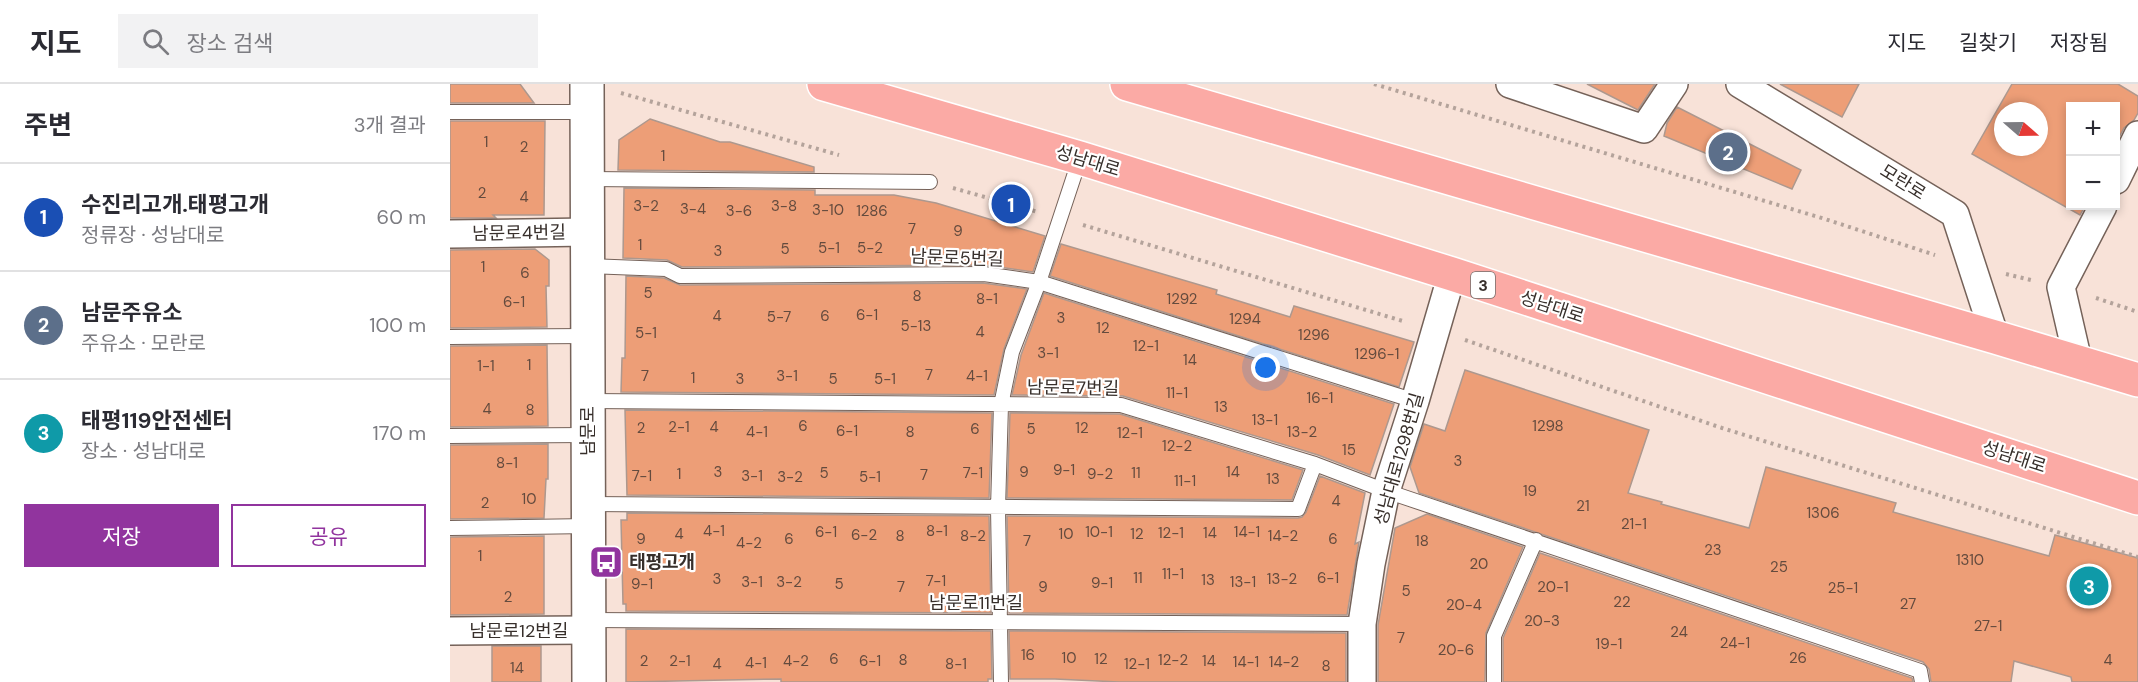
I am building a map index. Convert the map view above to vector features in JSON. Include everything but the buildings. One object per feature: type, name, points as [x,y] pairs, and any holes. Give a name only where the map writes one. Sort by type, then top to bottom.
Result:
[{"type":"main road","name":"성남대로","points":[[824,84],[1080,158],[1452,274],[2138,498]]},
{"type":"main road","points":[[1127,84],[1995,336],[2138,380]]},
{"type":"main road","name":"남문로","points":[[589,682],[588,179],[596,95]]},
{"type":"street","points":[[1510,84],[1644,129],[1674,84]]},
{"type":"street","name":"모란로","points":[[1740,84],[1780,94],[1955,214],[1995,336]]},
{"type":"street","points":[[2120,170],[2138,135]]},
{"type":"street","points":[[2078,361],[2061,287],[2101,210]]},
{"type":"street","name":"남문로4번길","points":[[450,234],[588,232]]},
{"type":"street","name":"성남대로1298번길","points":[[1362,682],[1362,624],[1386,491],[1452,274]]},
{"type":"street","name":"남문로12번길","points":[[450,631],[589,625]]},
{"type":"lane","points":[[450,112],[596,95]]},
{"type":"lane","points":[[1001,682],[998,508],[1001,405],[1012,352],[1039,282],[1080,158]]},
{"type":"lane","points":[[588,179],[936,183]]},
{"type":"lane","name":"남문로5번길","points":[[588,266],[666,269],[680,276],[984,274],[1039,282],[1415,401]]},
{"type":"lane","points":[[450,337],[588,336]]},
{"type":"lane","name":"남문로7번길","points":[[588,401],[1121,405],[1315,464],[1386,491],[1920,671],[1922,682]]},
{"type":"lane","points":[[450,436],[588,435]]},
{"type":"lane","points":[[450,528],[589,515],[998,508],[1298,509],[1315,464]]},
{"type":"lane","points":[[1494,682],[1494,636],[1536,540]]},
{"type":"lane","name":"남문로11번길","points":[[589,625],[1000,621],[1362,624]]},
{"type":"path","points":[[1374,84],[1825,219],[1971,266],[2061,287],[2138,312]]},
{"type":"path","points":[[596,95],[840,155]]},
{"type":"path","points":[[936,183],[1436,331],[1722,428],[2138,557]]},
{"type":"place","name":"남문주유소","points":[[1728,152]]},
{"type":"place","name":"수진리고개.태평고개","points":[[1011,204]]},
{"type":"place","name":"태평고개","points":[[606,562]]},
{"type":"place","name":"태평119안전센터","points":[[2089,586]]}]
